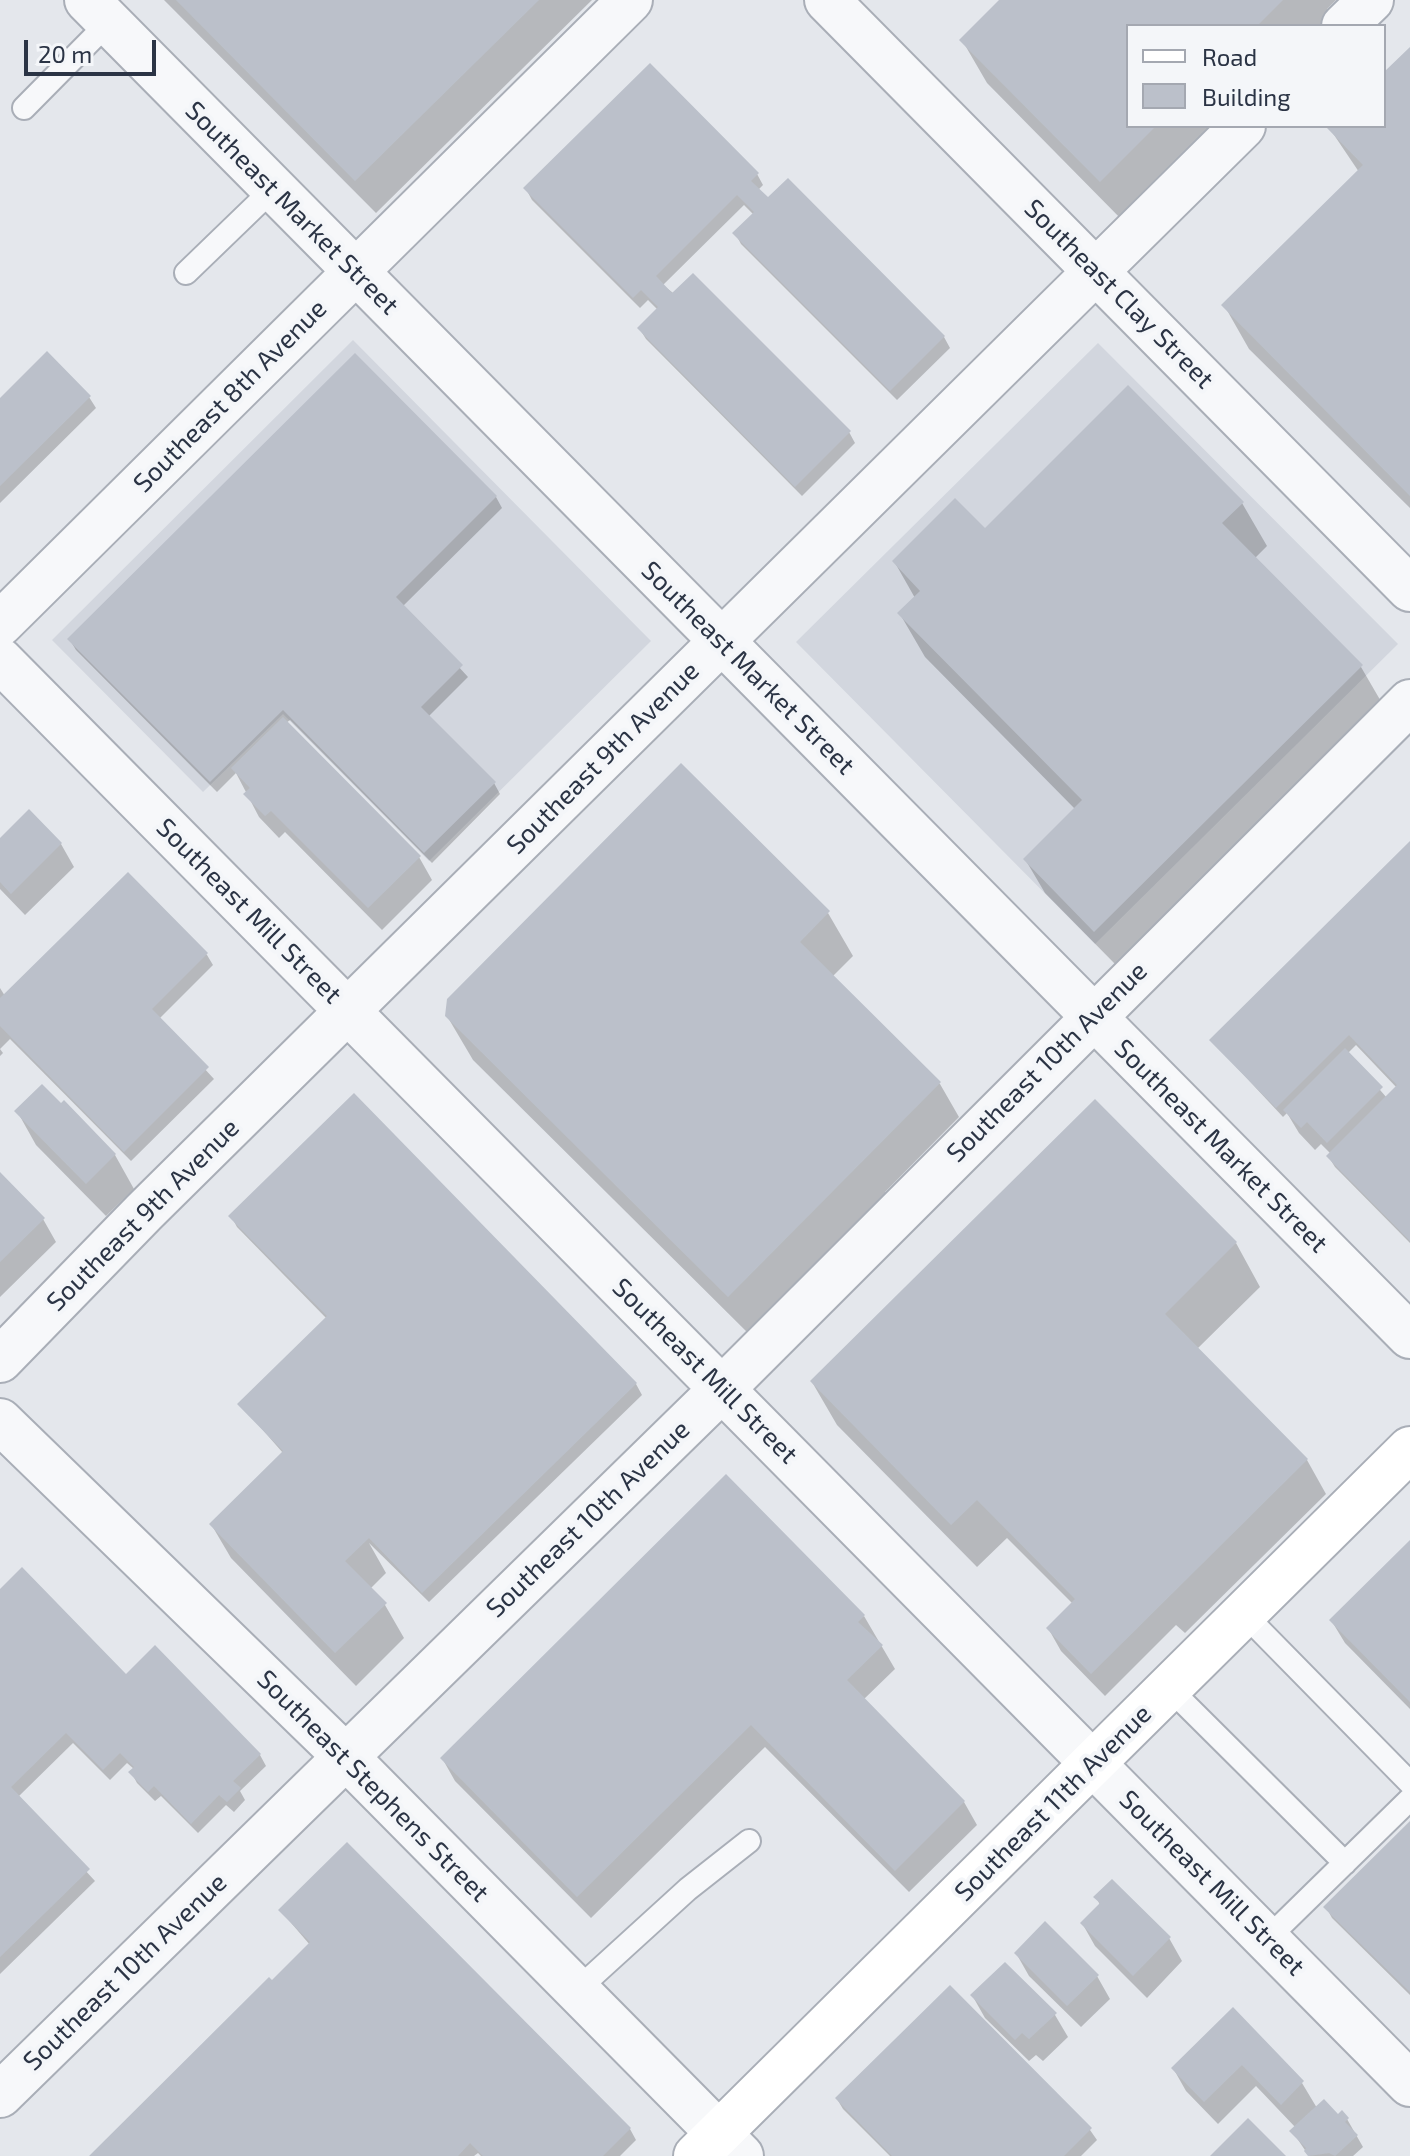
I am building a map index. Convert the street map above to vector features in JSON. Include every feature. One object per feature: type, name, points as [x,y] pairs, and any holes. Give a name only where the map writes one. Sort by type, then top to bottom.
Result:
[{"type":"main road","name":"Southeast 11th Avenue","points":[[719,2149],[1093,1763],[1410,1449]]},
{"type":"street","name":"Southeast 8th Avenue","points":[[0,624],[630,0]]},
{"type":"street","name":"Southeast Clay Street","points":[[827,0],[1410,589]]},
{"type":"street","points":[[1346,24],[1371,0]]},
{"type":"street","name":"Southeast Market Street","points":[[98,11],[1410,1336]]},
{"type":"street","name":"Southeast 9th Avenue","points":[[0,1360],[347,1011],[1241,128]]},
{"type":"street","name":"Southeast Mill Street","points":[[0,660],[1410,2084]]},
{"type":"street","name":"Southeast 10th Avenue","points":[[0,2095],[722,1389],[1092,1016],[1410,702]]},
{"type":"street","name":"Southeast Stephens Street","points":[[0,1421],[345,1756],[576,1991],[719,2149]]},
{"type":"lane","points":[[24,108],[98,11]]},
{"type":"lane","points":[[186,273],[273,189]]},
{"type":"lane","points":[[1244,1614],[1410,1783]]},
{"type":"lane","points":[[1169,1688],[1345,1863]]},
{"type":"lane","points":[[1267,1939],[1410,1799]]},
{"type":"lane","points":[[576,1991],[688,1889],[749,1841]]},
{"type":"shaded area","points":[[353,340],[651,641],[429,861],[283,714],[203,792],[52,640]]},
{"type":"shaded area","points":[[1098,343],[1398,644],[1095,944],[796,642]]},
{"type":"building","points":[[176,0],[539,0],[355,181]]},
{"type":"building","points":[[999,0],[1283,0],[1259,24],[1126,24],[1126,128],[1154,128],[1100,182],[959,40]]},
{"type":"building","points":[[1410,47],[1410,496],[1221,305],[1363,165],[1327,128],[1386,128],[1386,70]]},
{"type":"building","points":[[650,63],[759,173],[751,181],[768,197],[788,178],[945,336],[890,391],[732,233],[754,212],[737,195],[656,276],[672,293],[693,273],[851,431],[795,487],[637,328],[658,307],[641,290],[633,298],[523,188]]},
{"type":"building","points":[[47,351],[91,396],[0,486],[0,398]]},
{"type":"building","points":[[355,353],[497,496],[396,597],[463,665],[421,707],[496,782],[424,853],[283,710],[210,782],[67,639]]},
{"type":"building","points":[[1128,385],[1244,502],[1222,523],[1363,665],[1094,932],[1023,859],[1082,800],[897,613],[920,591],[892,561],[955,498],[985,528]]},
{"type":"building","points":[[283,717],[421,856],[368,908],[271,811],[265,816],[243,794],[250,788],[231,768]]},
{"type":"building","points":[[681,763],[830,911],[800,942],[941,1082],[728,1297],[445,1016],[447,999]]},
{"type":"building","points":[[29,809],[62,843],[11,894],[0,882],[0,838]]},
{"type":"building","points":[[1410,841],[1410,1241],[1326,1156],[1397,1085],[1349,1035],[1276,1108],[1209,1040]]},
{"type":"building","points":[[128,872],[208,953],[152,1009],[209,1067],[124,1152],[0,1026],[0,998]]},
{"type":"building","points":[[1345,1048],[1383,1087],[1327,1143],[1307,1122],[1301,1128],[1283,1110]]},
{"type":"building","points":[[42,1084],[61,1103],[64,1100],[116,1154],[86,1184],[14,1111]]},
{"type":"building","points":[[354,1093],[637,1383],[422,1593],[369,1538],[345,1561],[387,1603],[335,1653],[209,1524],[283,1451],[237,1404],[327,1316],[228,1216]]},
{"type":"building","points":[[1095,1099],[1237,1242],[1165,1314],[1308,1459],[1091,1674],[1046,1628],[1075,1599],[977,1500],[951,1525],[810,1381]]},
{"type":"building","points":[[0,1172],[45,1218],[0,1262]]},
{"type":"building","points":[[726,1474],[865,1615],[858,1622],[883,1645],[847,1680],[965,1801],[895,1871],[751,1725],[577,1897],[440,1758]]},
{"type":"building","points":[[1410,1540],[1410,1702],[1329,1620]]},
{"type":"building","points":[[22,1567],[126,1674],[155,1645],[261,1754],[233,1781],[241,1788],[227,1802],[219,1795],[191,1824],[154,1786],[148,1792],[128,1772],[134,1767],[120,1753],[103,1770],[66,1733],[11,1787],[90,1869],[0,1957],[0,1589]]},
{"type":"building","points":[[1410,1821],[1410,1992],[1323,1907]]},
{"type":"building","points":[[347,1842],[631,2128],[603,2156],[483,2156],[470,2143],[458,2156],[89,2156],[269,1977],[272,1980],[310,1942],[278,1910]]},
{"type":"building","points":[[1112,1879],[1171,1937],[1133,1976],[1080,1923],[1100,1903],[1093,1897]]},
{"type":"building","points":[[1045,1921],[1099,1975],[1067,2006],[1014,1953]]},
{"type":"building","points":[[1005,1962],[1057,2013],[1029,2039],[1022,2033],[1015,2040],[970,1995]]},
{"type":"building","points":[[950,1985],[1092,2128],[1064,2156],[892,2156],[835,2098]]},
{"type":"building","points":[[1233,2007],[1304,2081],[1281,2105],[1242,2065],[1204,2102],[1171,2068]]},
{"type":"building","points":[[1324,2099],[1338,2114],[1342,2110],[1349,2118],[1345,2122],[1358,2135],[1335,2156],[1329,2153],[1308,2156],[1304,2151],[1306,2148],[1289,2131]]},
{"type":"building","points":[[1248,2118],[1286,2156],[1210,2156]]}]
